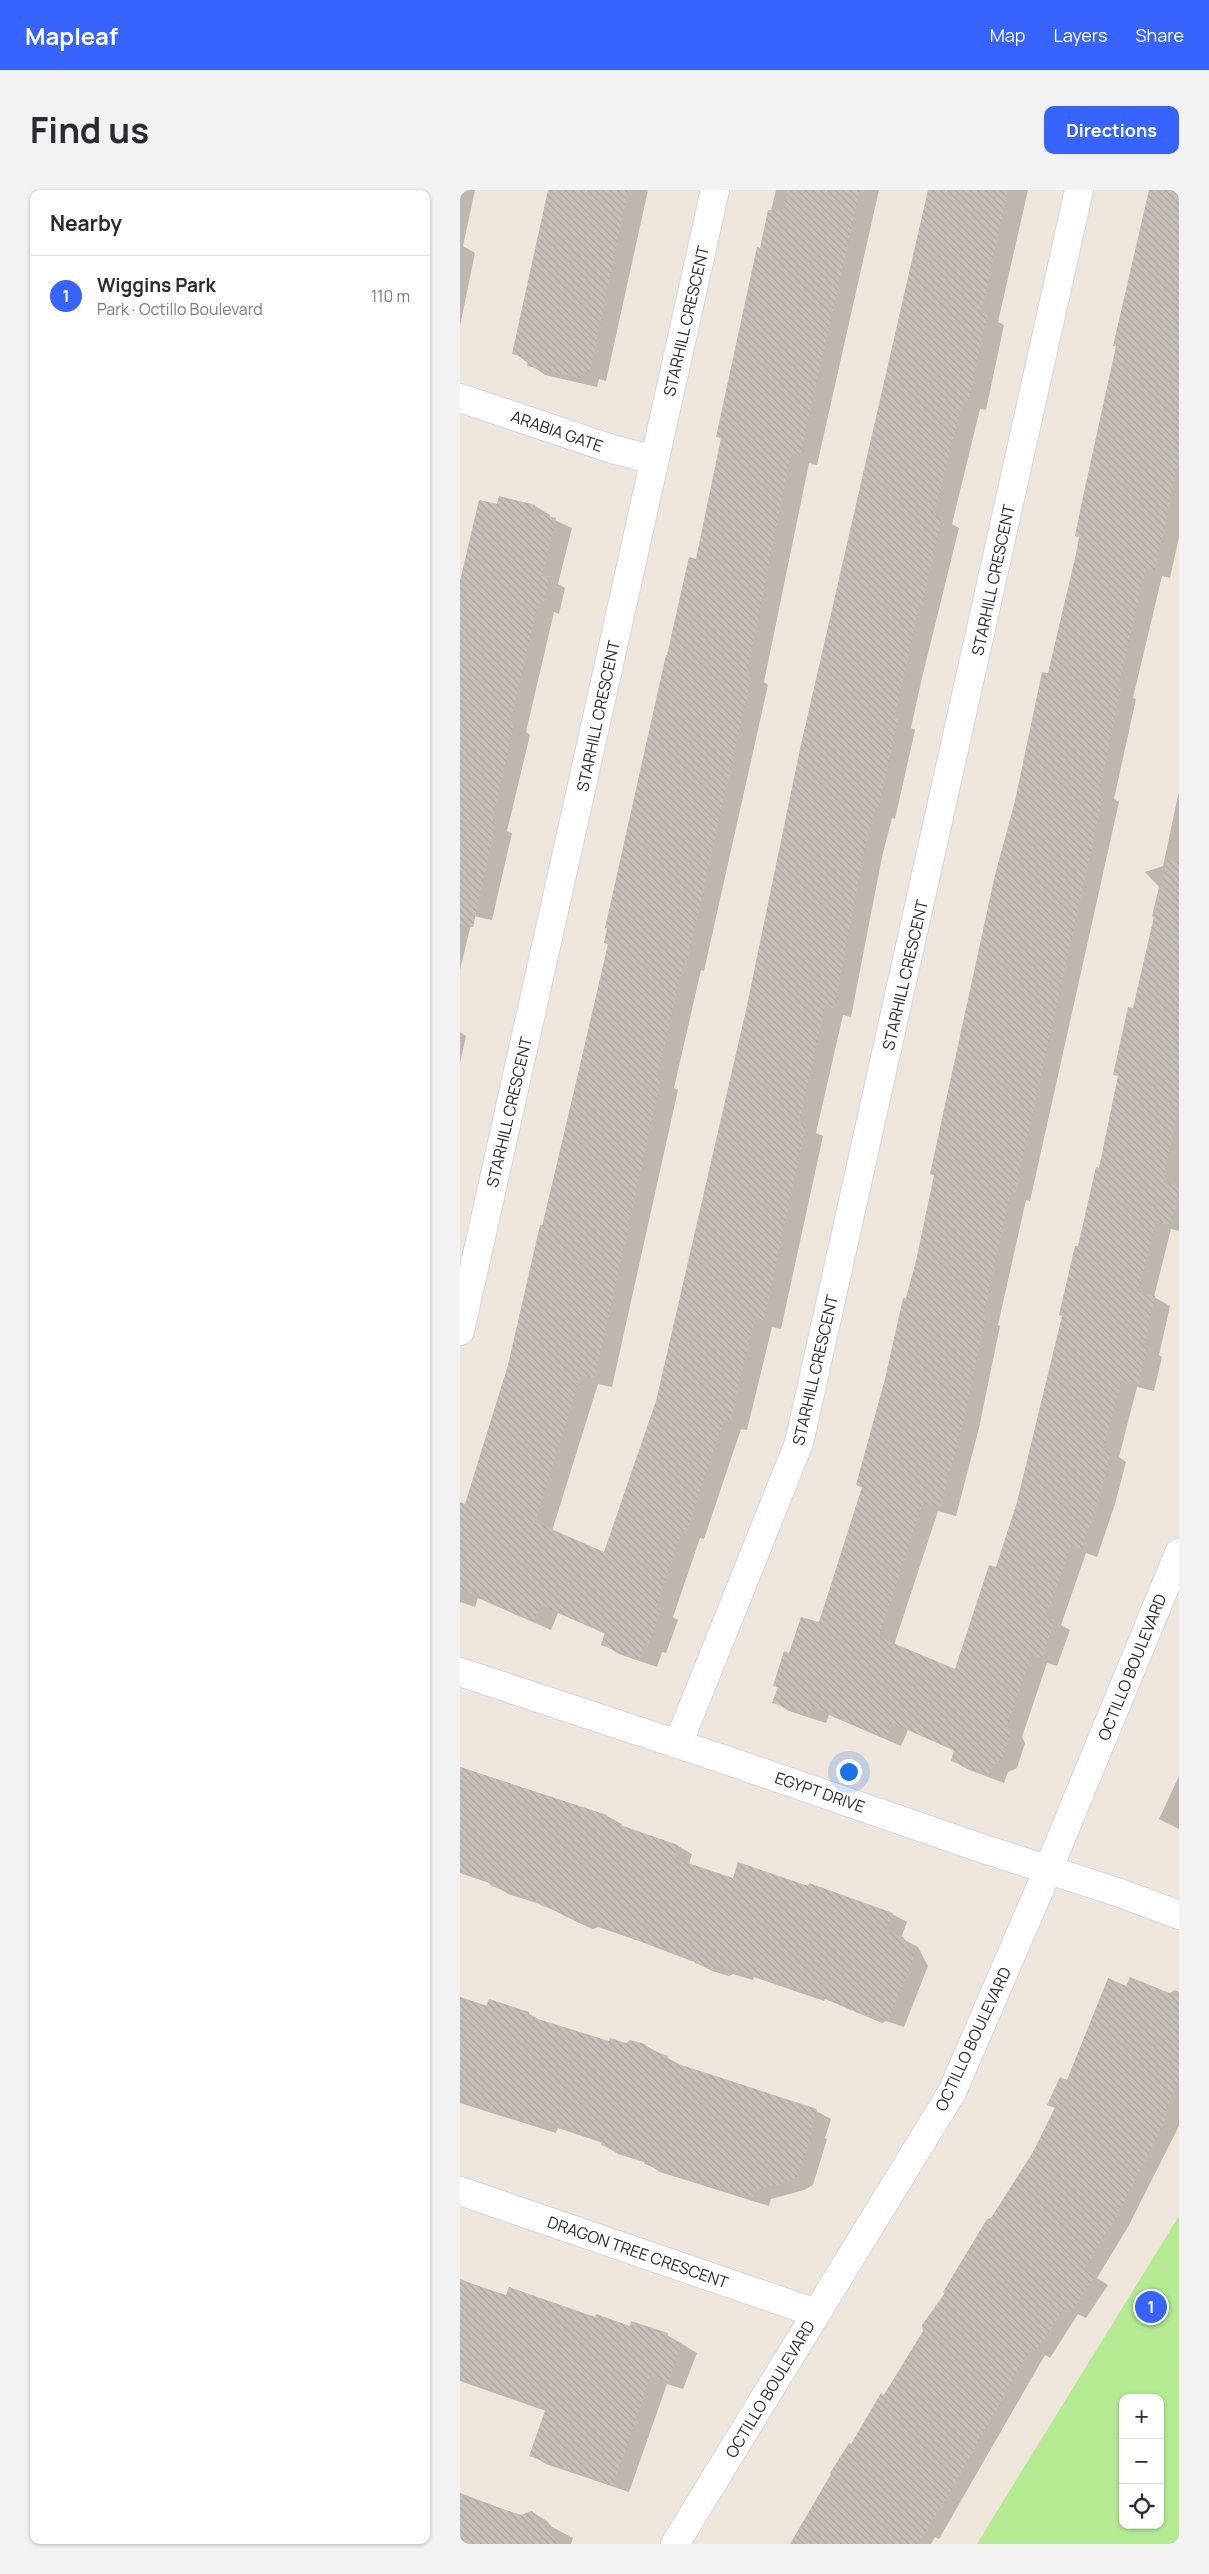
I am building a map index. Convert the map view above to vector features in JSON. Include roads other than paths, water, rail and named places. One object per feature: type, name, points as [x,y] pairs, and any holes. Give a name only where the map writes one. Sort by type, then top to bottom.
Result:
[{"type":"street","name":"STARHILL CRESCENT","points":[[460,1331],[715,190]]},
{"type":"street","name":"STARHILL CRESCENT","points":[[678,1744],[799,1443],[1079,190]]},
{"type":"street","name":"ARABIA GATE","points":[[460,398],[612,449],[654,460]]},
{"type":"street","name":"OCTILLO BOULEVARD","points":[[675,2544],[952,2092],[1048,1870],[1179,1554]]},
{"type":"street","name":"EGYPT DRIVE","points":[[460,1672],[1120,1893],[1179,1915]]},
{"type":"street","name":"DRAGON TREE CRESCENT","points":[[460,2191],[816,2313]]},
{"type":"place","name":"Wiggins Park","points":[[1151,2307]]}]
